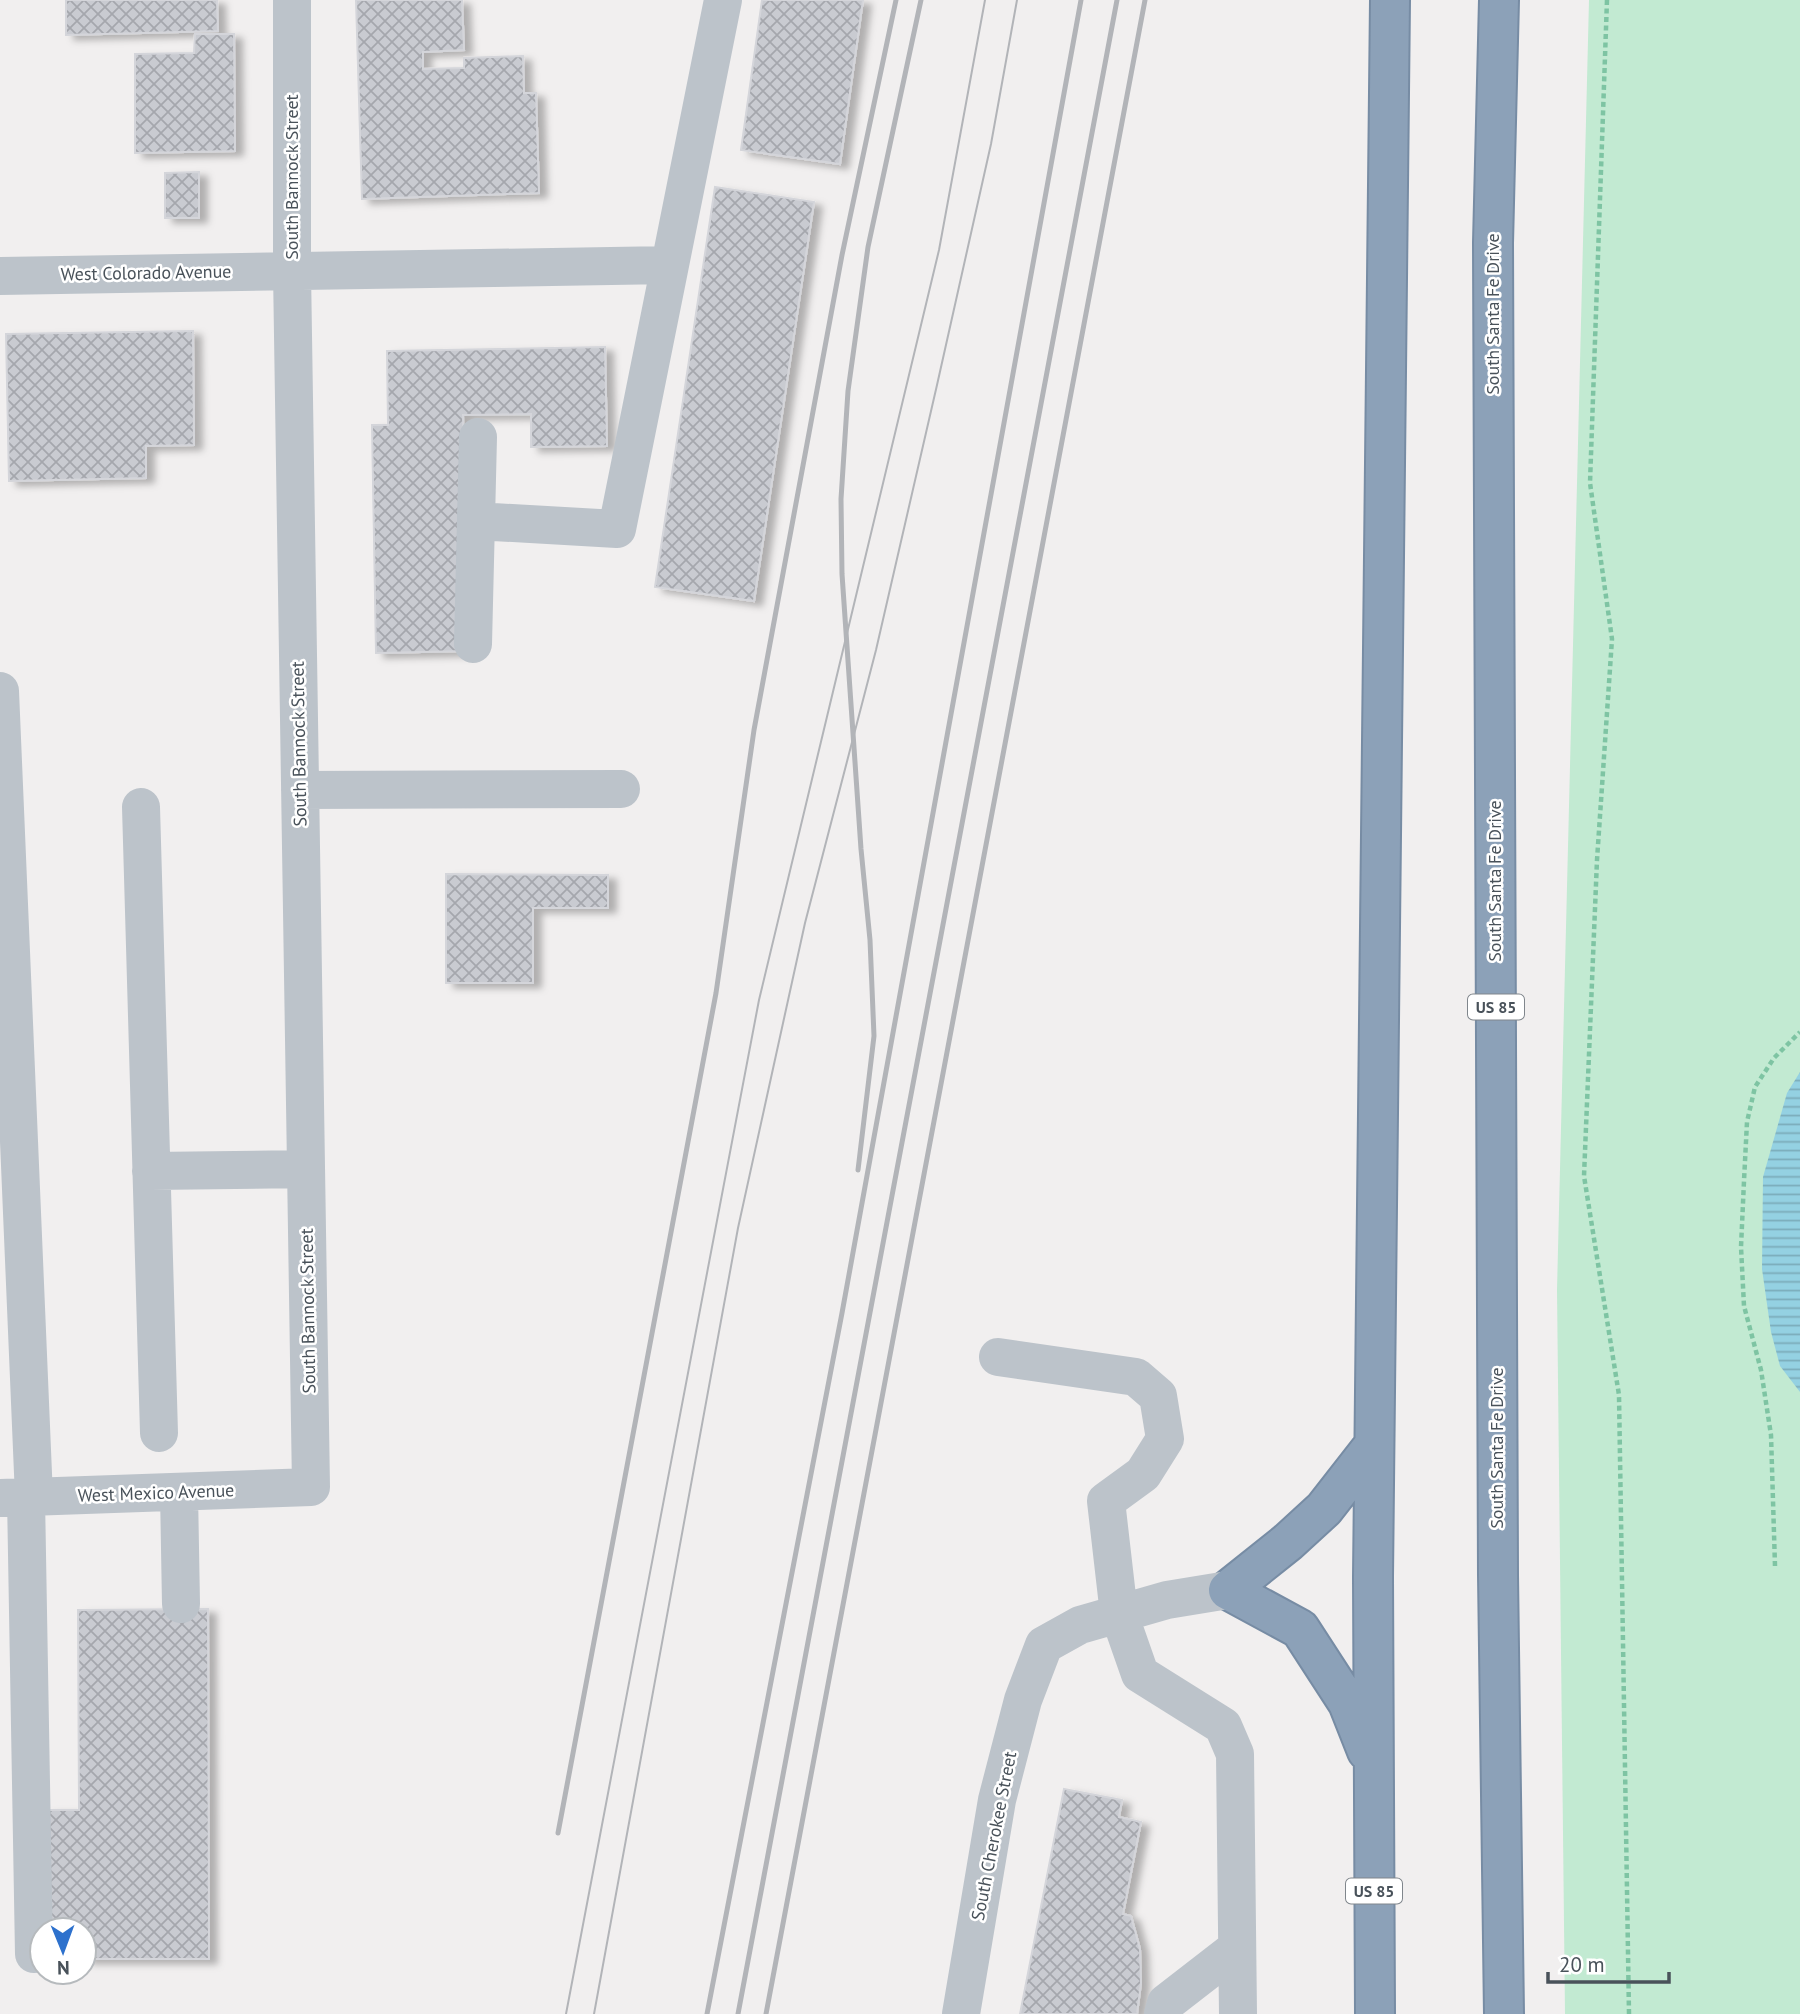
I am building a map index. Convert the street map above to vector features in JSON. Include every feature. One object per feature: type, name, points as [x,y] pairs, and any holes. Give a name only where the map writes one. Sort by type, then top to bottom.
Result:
[{"type":"highway","name":"US 85","points":[[1375,2014],[1374,1445],[1390,0]]},
{"type":"highway","name":"South Santa Fe Drive","points":[[1499,0],[1493,257],[1498,1561],[1504,2014]]},
{"type":"highway","points":[[1374,1445],[1324,1509],[1289,1542],[1228,1590],[1300,1629],[1348,1703],[1374,1768]]},
{"type":"street","name":"South Bannock Street","points":[[292,0],[292,271],[311,1487]]},
{"type":"street","points":[[476,521],[617,529],[723,0]]},
{"type":"street","name":"West Colorado Avenue","points":[[0,276],[670,265]]},
{"type":"street","points":[[472,644],[478,437]]},
{"type":"street","points":[[0,691],[33,1916]]},
{"type":"street","points":[[300,790],[621,789]]},
{"type":"street","points":[[141,807],[159,1433]]},
{"type":"street","points":[[151,1171],[306,1169]]},
{"type":"street","points":[[998,1357],[1136,1377],[1158,1396],[1165,1439],[1143,1474],[1107,1501],[1119,1614],[1140,1674],[1223,1726],[1235,1755],[1238,2014]]},
{"type":"street","name":"West Mexico Avenue","points":[[20,1497],[311,1487]]},
{"type":"street","points":[[179,1492],[181,1604]]},
{"type":"street","name":"South Cherokee Street","points":[[961,2014],[997,1800],[1023,1700],[1044,1645],[1080,1625],[1167,1600],[1228,1590]]},
{"type":"street","points":[[1163,2014],[1166,2003],[1237,1948]]},
{"type":"path","points":[[1606,0],[1590,483],[1612,639],[1597,860],[1584,1176],[1619,1395],[1629,2014]]},
{"type":"path","points":[[1776,1566],[1771,1435],[1761,1370],[1744,1306],[1741,1247],[1747,1122],[1755,1087],[1774,1058],[1800,1032]]},
{"type":"green space","points":[[1589,0],[1800,0],[1800,2014],[1565,2014],[1557,1290]]},
{"type":"water","points":[[1800,1072],[1800,1392],[1780,1366],[1771,1332],[1762,1269],[1763,1177],[1787,1093]]},
{"type":"building","points":[[66,0],[217,0],[218,31],[66,35]]},
{"type":"building","points":[[356,0],[462,0],[464,50],[423,52],[423,69],[464,68],[464,58],[523,56],[524,93],[536,93],[539,193],[362,199]]},
{"type":"building","points":[[762,0],[863,0],[840,164],[741,150]]},
{"type":"building","points":[[195,34],[234,34],[235,151],[135,153],[135,54],[194,53]]},
{"type":"building","points":[[199,172],[199,218],[165,218],[165,173]]},
{"type":"building","points":[[715,187],[814,202],[754,601],[655,587]]},
{"type":"building","points":[[193,331],[194,445],[146,446],[146,478],[9,481],[6,334]]},
{"type":"building","points":[[605,347],[607,446],[531,447],[531,414],[463,415],[467,651],[376,653],[372,425],[388,425],[387,351]]},
{"type":"building","points":[[446,874],[608,875],[608,908],[533,908],[533,983],[446,983]]},
{"type":"building","points":[[208,1609],[209,1959],[98,1959],[98,1916],[47,1916],[47,1810],[79,1810],[78,1610]]},
{"type":"building","points":[[1064,1789],[1122,1800],[1119,1817],[1141,1822],[1123,1914],[1131,1916],[1140,1949],[1141,1983],[1137,2014],[1020,2014]]},
{"type":"tram line","points":[[566,2014],[759,1000],[939,250],[985,0]]},
{"type":"tram line","points":[[594,2014],[738,1228],[805,923],[876,650],[937,385],[991,144],[1017,0]]},
{"type":"railway","points":[[558,1833],[716,993],[754,730],[842,255],[896,0]]},
{"type":"railway","points":[[858,1170],[874,1036],[870,940],[842,574],[841,499],[848,391],[868,247],[921,0]]},
{"type":"railway","points":[[707,2014],[842,1313],[1081,0]]},
{"type":"railway","points":[[738,2014],[1117,0]]},
{"type":"railway","points":[[766,2014],[1145,0]]}]
